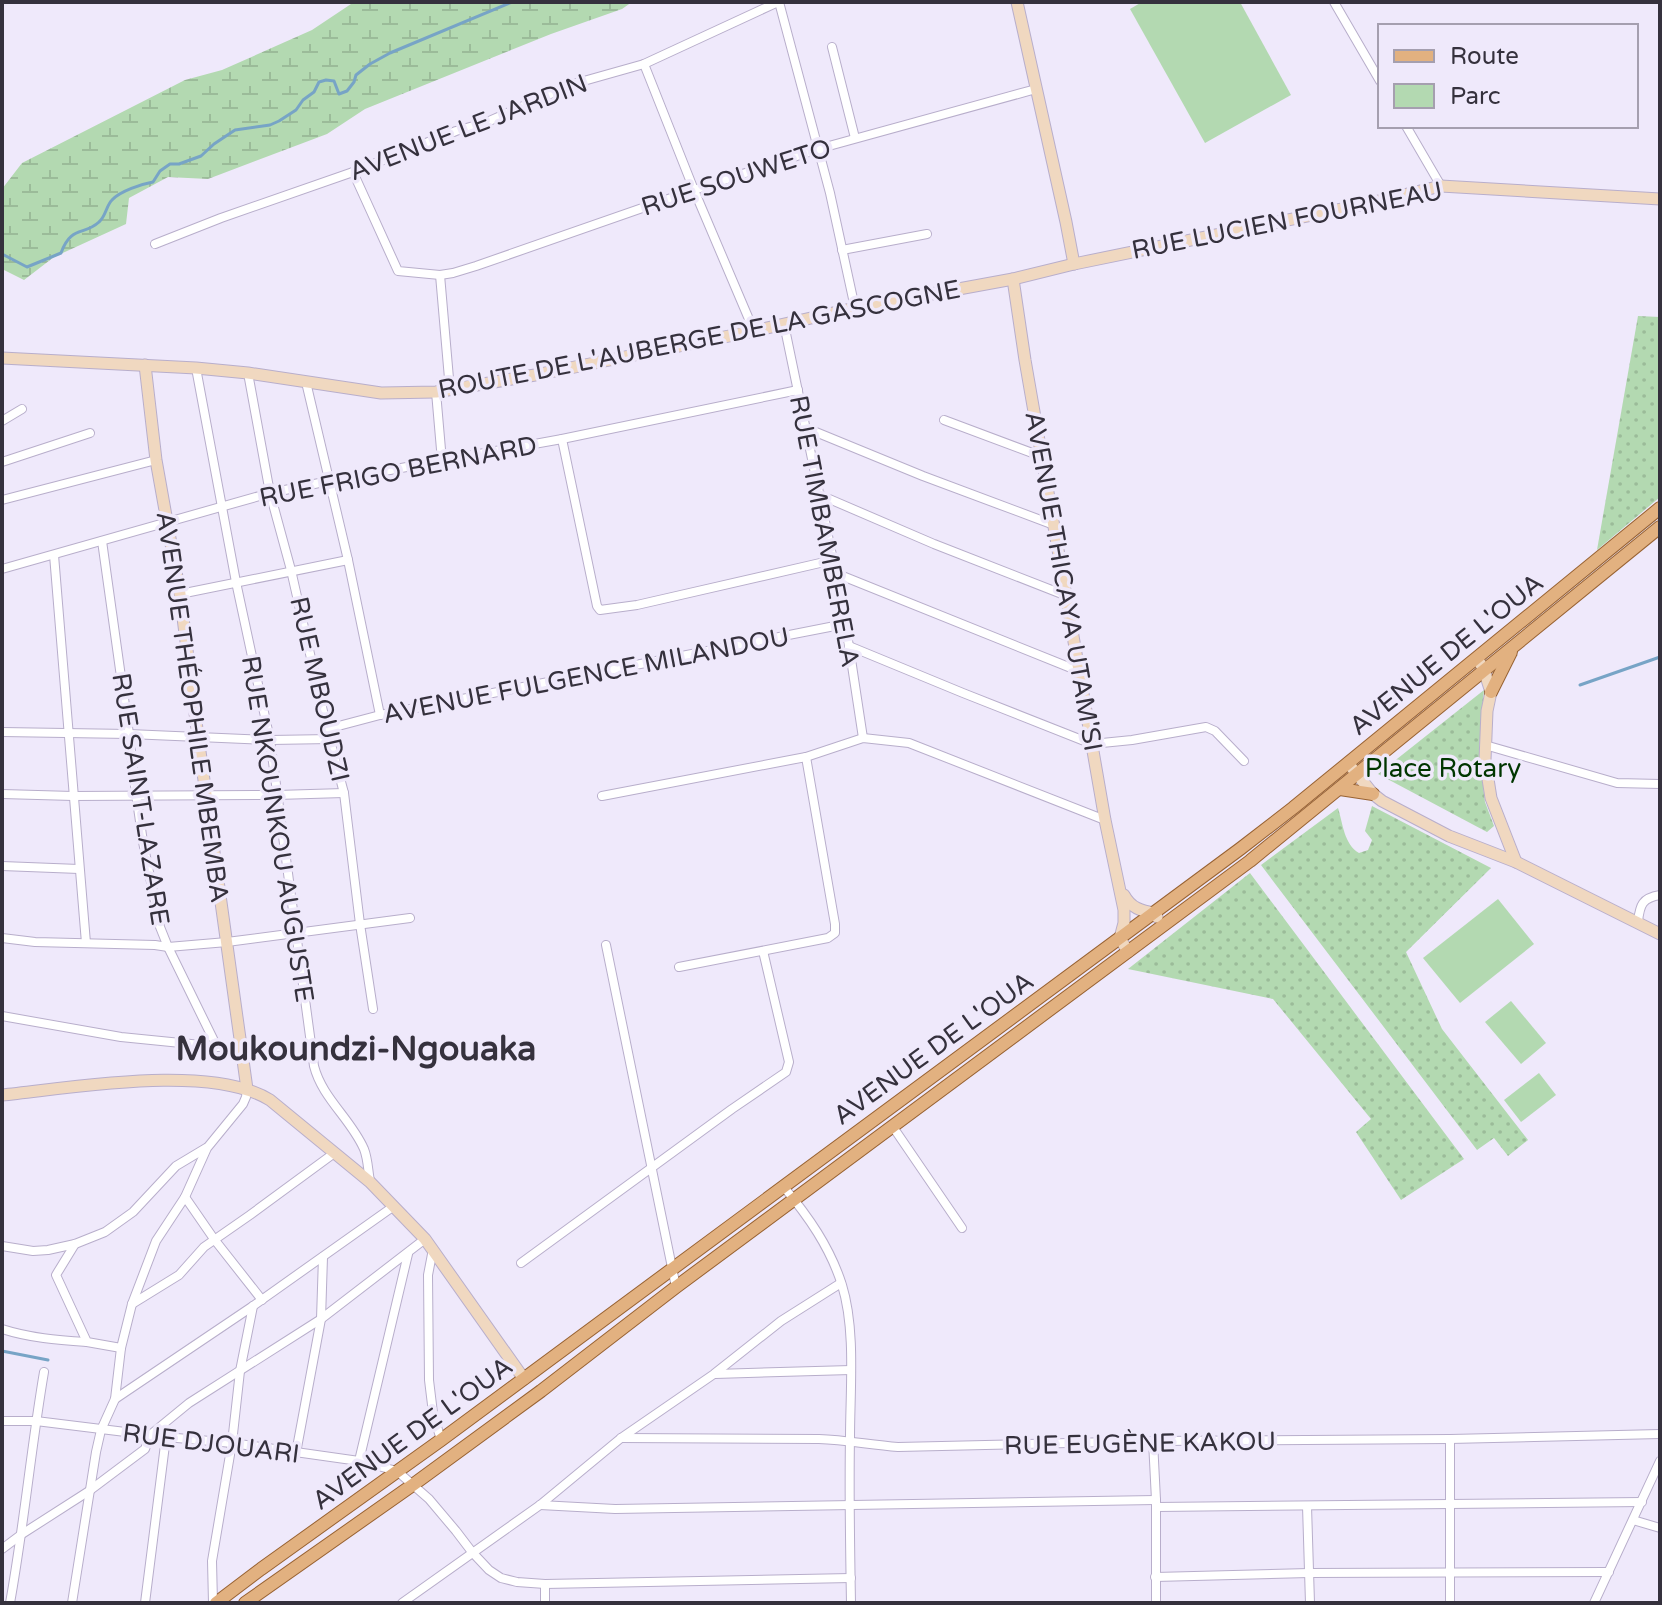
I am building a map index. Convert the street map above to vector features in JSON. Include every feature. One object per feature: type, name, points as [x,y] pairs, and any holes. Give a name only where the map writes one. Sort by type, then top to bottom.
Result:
[{"type":"main road","name":"AVENUE DE L'OUA","points":[[245,1603],[541,1391],[676,1287],[1250,861],[1357,775],[1660,508]]},
{"type":"main road","name":"AVENUE DE L'OUA","points":[[214,1603],[441,1440],[1155,913],[1480,664],[1515,645],[1660,527]]},
{"type":"main road","points":[[1491,692],[1515,645]]},
{"type":"main road","points":[[1340,789],[1373,794]]},
{"type":"street","name":"AVENUE LE JARDIN","points":[[155,244],[487,122],[573,84],[644,64],[779,2]]},
{"type":"street","points":[[779,2],[818,149],[855,308]]},
{"type":"street","points":[[1017,2],[1074,264]]},
{"type":"street","points":[[1334,2],[1378,78]]},
{"type":"street","points":[[832,47],[855,138]]},
{"type":"street","points":[[644,64],[754,331]]},
{"type":"street","name":"RUE SOUWETO","points":[[353,172],[398,271],[440,275],[476,266],[818,149],[1036,89]]},
{"type":"street","points":[[1407,128],[1441,186]]},
{"type":"street","name":"RUE LUCIEN FOURNEAU","points":[[1013,279],[1441,186],[1660,199]]},
{"type":"street","points":[[842,250],[927,234]]},
{"type":"street","points":[[440,275],[450,390]]},
{"type":"street","name":"ROUTE DE L'AUBERGE DE LA GASCOGNE","points":[[2,358],[196,368],[381,393],[436,392],[1013,279]]},
{"type":"street","name":"AVENUE THICAYA UTAM'SI","points":[[1013,279],[1105,820],[1124,910],[1120,938]]},
{"type":"street","name":"RUE TIMBAMBERELA","points":[[784,324],[833,560],[863,738]]},
{"type":"street","name":"AVENUE THÉOPHILE MBEMBA","points":[[145,365],[156,460],[180,594],[247,1089]]},
{"type":"street","name":"RUE NKOUNKOU AUGUSTE","points":[[196,368],[236,582],[270,740],[317,1079],[364,1150],[370,1182]]},
{"type":"street","name":"RUE MBOUDZI","points":[[248,373],[270,493],[344,793],[373,1009]]},
{"type":"street","points":[[306,382],[380,715]]},
{"type":"street","name":"RUE FRIGO BERNARD","points":[[2,569],[270,493],[562,439],[798,390]]},
{"type":"street","points":[[436,392],[442,461]]},
{"type":"street","points":[[2,421],[22,409]]},
{"type":"street","points":[[944,420],[1043,457]]},
{"type":"street","points":[[806,428],[1054,525]]},
{"type":"street","points":[[2,462],[90,433]]},
{"type":"street","points":[[562,439],[600,610],[637,605],[833,560]]},
{"type":"street","points":[[2,500],[156,460]]},
{"type":"street","points":[[820,495],[1067,596]]},
{"type":"street","name":"RUE SAINT-LAZARE","points":[[102,541],[143,842],[160,927],[217,1047]]},
{"type":"street","points":[[54,555],[86,943]]},
{"type":"street","points":[[180,594],[348,560]]},
{"type":"street","points":[[835,573],[1081,672]]},
{"type":"street","name":"AVENUE FULGENCE MILANDOU","points":[[327,729],[380,715],[845,624]]},
{"type":"street","points":[[849,646],[1092,744],[1206,727],[1215,731],[1244,761]]},
{"type":"street","points":[[1480,664],[1491,692],[1487,711],[1486,772],[1491,798],[1516,862]]},
{"type":"street","points":[[2,732],[331,739]]},
{"type":"street","points":[[602,796],[806,757],[863,738],[909,743],[1105,820]]},
{"type":"street","points":[[1485,745],[1617,783],[1660,784]]},
{"type":"street","points":[[679,967],[828,938],[835,933],[806,757]]},
{"type":"street","points":[[1348,763],[1382,801],[1449,836],[1516,862],[1660,934]]},
{"type":"street","points":[[2,794],[344,793]]},
{"type":"street","points":[[2,866],[79,869]]},
{"type":"street","name":"AVENUE THICAYA UTAM'SI","points":[[1118,883],[1128,903],[1140,911],[1155,913],[1164,925]]},
{"type":"street","points":[[1638,921],[1640,906],[1660,895]]},
{"type":"street","points":[[2,938],[168,947],[410,918]]},
{"type":"street","points":[[1120,938],[1128,952]]},
{"type":"street","points":[[606,945],[676,1287]]},
{"type":"street","points":[[521,1263],[787,1069],[789,1062],[763,951]]},
{"type":"street","points":[[2,1016],[121,1037],[241,1049]]},
{"type":"street","points":[[2,1095],[169,1080],[247,1089],[270,1100],[370,1182],[429,1244],[524,1379]]},
{"type":"street","points":[[72,1603],[101,1430],[115,1399],[121,1348],[132,1304],[156,1241],[185,1197],[207,1148],[239,1109],[247,1089]]},
{"type":"street","points":[[893,1127],[962,1228]]},
{"type":"street","points":[[2,1246],[33,1251],[75,1244],[105,1232],[123,1221],[176,1166],[207,1148]]},
{"type":"street","points":[[132,1304],[179,1275],[214,1239],[333,1154]]},
{"type":"street","points":[[783,1186],[823,1239],[841,1283],[848,1316],[851,1370],[851,1603]]},
{"type":"street","points":[[185,1197],[262,1300]]},
{"type":"street","points":[[115,1399],[394,1206]]},
{"type":"street","points":[[75,1244],[56,1275],[87,1342]]},
{"type":"street","points":[[2,1549],[145,1449],[150,1435],[189,1403],[321,1319],[408,1254],[429,1244]]},
{"type":"street","points":[[429,1244],[429,1380],[433,1413],[441,1440]]},
{"type":"street","points":[[359,1461],[408,1254]]},
{"type":"street","points":[[296,1453],[321,1319],[323,1257]]},
{"type":"street","points":[[402,1603],[540,1505],[621,1438],[714,1374],[781,1321],[841,1283]]},
{"type":"street","points":[[214,1603],[212,1561],[232,1443],[240,1371],[253,1306]]},
{"type":"street","points":[[2,1329],[45,1340],[87,1342],[121,1348]]},
{"type":"street","points":[[714,1374],[851,1370]]},
{"type":"street","points":[[10,1603],[44,1372]]},
{"type":"street","name":"RUE DJOUARI","points":[[2,1421],[36,1421],[232,1443],[359,1461],[397,1471],[414,1484],[489,1570],[501,1578],[517,1582],[851,1578]]},
{"type":"street","name":"RUE EUGÈNE KAKOU","points":[[621,1438],[850,1440],[898,1447],[1660,1434]]},
{"type":"street","points":[[145,1603],[166,1437]]},
{"type":"street","points":[[1450,1439],[1450,1603]]},
{"type":"street","points":[[1153,1441],[1156,1603]]},
{"type":"street","points":[[1594,1603],[1660,1461]]},
{"type":"street","points":[[540,1505],[615,1509],[850,1504],[1307,1506],[1642,1502]]},
{"type":"street","points":[[1307,1506],[1310,1603]]},
{"type":"street","points":[[1633,1520],[1660,1528]]},
{"type":"street","points":[[1155,1577],[1609,1572]]},
{"type":"street","points":[[545,1584],[545,1603]]},
{"type":"green space","points":[[354,2],[632,2],[622,9],[551,34],[365,109],[327,134],[208,179],[168,177],[129,198],[126,224],[54,257],[24,280],[2,269],[2,189],[22,163],[185,80],[222,70],[312,30]]},
{"type":"green space","points":[[1142,2],[1240,2],[1291,95],[1205,143],[1130,9]]},
{"type":"green space","points":[[1638,316],[1660,317],[1660,497],[1597,550]]},
{"type":"green space","name":"Place Rotary","points":[[1484,690],[1479,750],[1485,802],[1494,826],[1487,832],[1378,774]]},
{"type":"green space","points":[[1372,806],[1491,868],[1406,952],[1442,1029],[1528,1140],[1508,1156],[1494,1138],[1477,1150],[1261,865],[1338,808],[1350,844],[1359,853],[1368,850],[1372,840],[1365,831]]},
{"type":"green space","points":[[1250,873],[1464,1159],[1401,1200],[1356,1132],[1371,1119],[1273,999],[1128,969]]},
{"type":"green space","points":[[1498,899],[1534,944],[1460,1003],[1423,958]]},
{"type":"green space","points":[[1511,1001],[1546,1043],[1521,1064],[1485,1022]]},
{"type":"green space","points":[[1539,1073],[1556,1095],[1521,1122],[1504,1100]]},
{"type":"waterway","points":[[2,254],[27,267],[61,253],[69,238],[99,222],[116,197],[131,188],[153,182],[160,171],[170,164],[201,156],[235,130],[279,121],[296,110],[314,92],[319,82],[334,81],[339,94],[347,91],[356,75],[390,53],[512,2]]},
{"type":"waterway","points":[[1580,685],[1660,657]]},
{"type":"waterway","points":[[2,1351],[48,1360]]},
{"type":"district","name":"Moukoundzi-Ngouaka","points":[[356,1048]]}]
